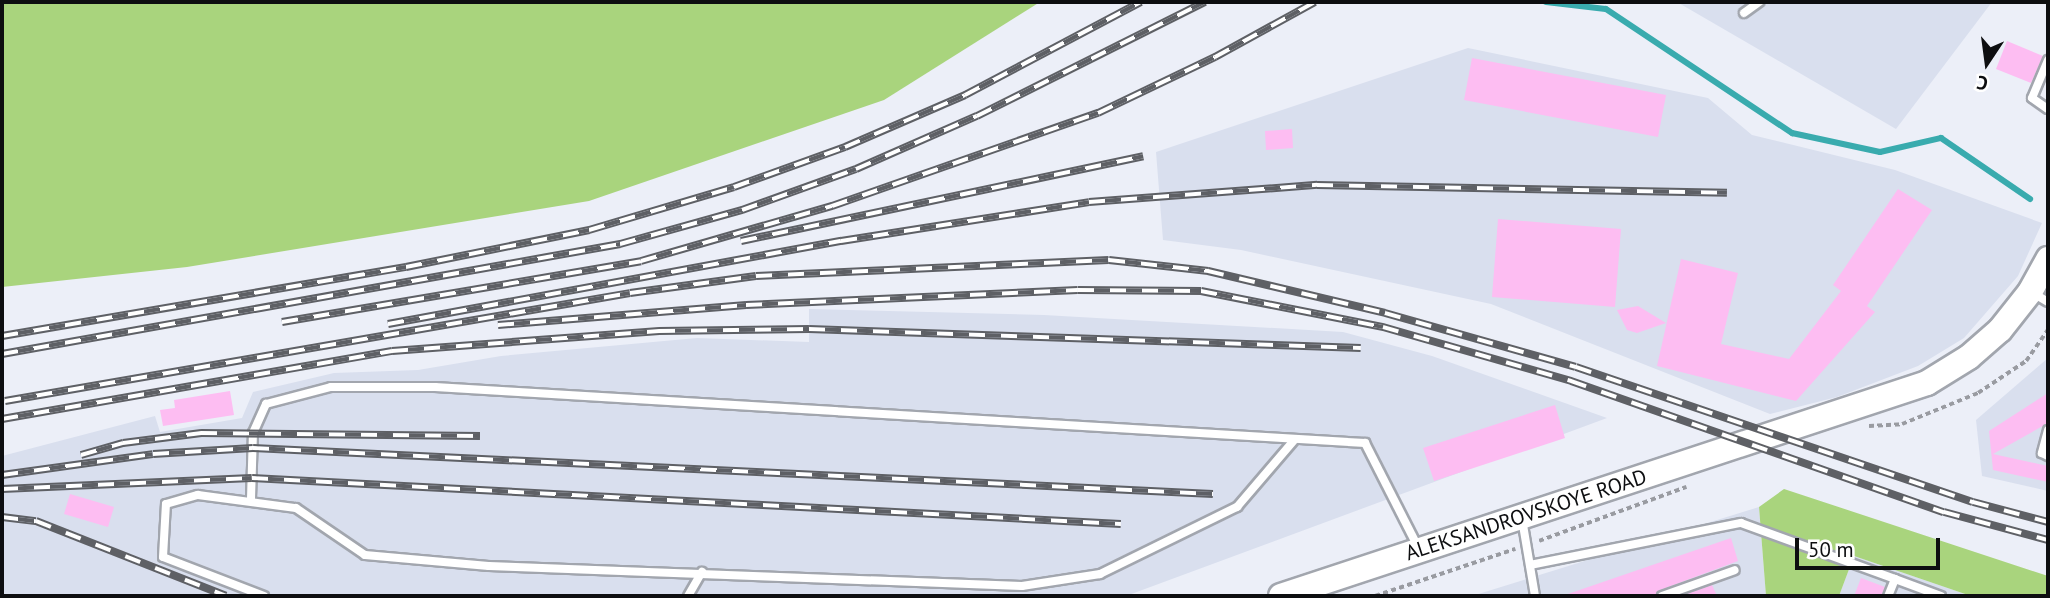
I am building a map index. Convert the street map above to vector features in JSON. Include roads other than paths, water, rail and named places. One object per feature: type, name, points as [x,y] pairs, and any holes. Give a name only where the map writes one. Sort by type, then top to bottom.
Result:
[{"type":"main road","name":"ALEKSANDROVSKOYE ROAD","points":[[1280,596],[1927,383],[1969,357],[2039,297],[2048,259]]},
{"type":"lane","points":[[1744,13],[1759,2]]},
{"type":"lane","points":[[2048,60],[2032,99],[2048,109]]},
{"type":"lane","points":[[251,499],[253,433],[266,404],[331,387],[448,388],[1365,443],[1419,550]]},
{"type":"lane","points":[[2048,430],[2042,453],[2048,456]]},
{"type":"lane","points":[[264,596],[163,556],[166,504],[198,495],[251,499],[296,508],[365,555],[489,566],[1022,586],[1100,574],[1237,507],[1295,439]]},
{"type":"lane","points":[[1522,516],[1535,596]]},
{"type":"lane","points":[[1530,565],[1741,523],[1941,596]]},
{"type":"lane","points":[[1662,596],[1735,569]]},
{"type":"lane","points":[[688,596],[702,572]]},
{"type":"lane","points":[[1888,596],[1895,579]]},
{"type":"waterway","points":[[1546,2],[1606,9],[1792,133],[1880,152],[1941,138],[2030,199]]},
{"type":"railway","points":[[2,336],[406,267],[589,230],[734,187],[845,147],[965,95],[1141,2]]},
{"type":"railway","points":[[2,354],[620,244],[742,210],[856,169],[977,116],[1205,2]]},
{"type":"railway","points":[[282,322],[641,261],[832,206],[1098,113],[1215,57],[1315,2]]},
{"type":"railway","points":[[741,241],[1143,156]]},
{"type":"railway","points":[[388,324],[841,241],[1089,202],[1317,185],[1727,193]]},
{"type":"railway","points":[[5,401],[630,293],[756,276],[1109,260],[1208,271],[1385,313],[1576,367],[1973,502],[2048,522]]},
{"type":"railway","points":[[498,325],[746,305],[1078,290],[1201,291],[1383,327],[1571,381],[1944,512],[2048,540]]},
{"type":"railway","points":[[2,419],[392,351],[659,331],[809,329],[1361,348]]},
{"type":"railway","points":[[81,455],[123,443],[201,433],[480,436]]},
{"type":"railway","points":[[2,475],[153,454],[253,448],[1213,494]]},
{"type":"railway","points":[[2,489],[252,478],[1121,524]]},
{"type":"railway","points":[[2,517],[36,521],[226,596]]}]
